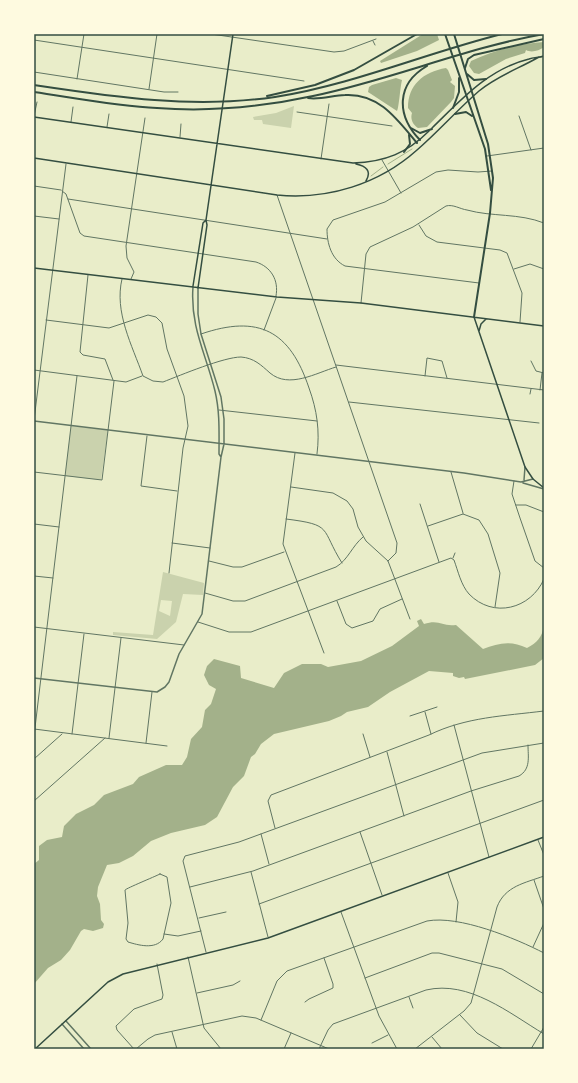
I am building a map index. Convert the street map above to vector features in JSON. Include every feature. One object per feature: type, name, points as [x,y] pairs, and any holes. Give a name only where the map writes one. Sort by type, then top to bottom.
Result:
[{"type":"main road","points":[[198,288],[207,225],[206,220],[233,34]]},
{"type":"main road","points":[[256,98],[315,85],[354,70],[417,34]]},
{"type":"main road","points":[[445,34],[486,156],[492,193]]},
{"type":"main road","points":[[454,34],[490,155],[492,171],[490,213],[474,317],[525,467],[533,479],[544,488]]},
{"type":"main road","points":[[34,85],[151,101],[231,101],[291,94],[324,87],[463,44],[502,34]]},
{"type":"main road","points":[[34,92],[140,107],[214,109],[251,107],[305,98],[504,42],[544,34]]},
{"type":"main road","points":[[465,68],[468,59],[474,55],[516,44],[544,39]]},
{"type":"main road","points":[[34,158],[277,195],[318,195],[339,191],[365,182],[388,171],[421,147],[468,101],[500,76],[544,56]]},
{"type":"main road","points":[[353,163],[382,160],[404,152],[420,140],[471,91],[486,79],[511,65],[531,58],[539,58]]},
{"type":"main road","points":[[424,144],[408,124],[402,108],[405,91],[416,73],[436,62]]},
{"type":"main road","points":[[466,73],[474,80],[486,79]]},
{"type":"main road","points":[[453,108],[459,92],[459,75]]},
{"type":"main road","points":[[305,98],[313,99],[346,95],[366,96],[385,107],[421,147]]},
{"type":"main road","points":[[455,114],[466,112],[473,117]]},
{"type":"main road","points":[[34,116],[353,163],[365,166],[368,170],[369,177],[365,182]]},
{"type":"main road","points":[[408,124],[418,132],[432,129]]},
{"type":"main road","points":[[404,152],[410,142],[407,132]]},
{"type":"main road","points":[[193,287],[203,224],[206,220]]},
{"type":"main road","points":[[34,268],[276,297],[313,298],[361,303],[544,326]]},
{"type":"main road","points":[[479,333],[481,324],[486,318]]},
{"type":"main road","points":[[35,1049],[114,979],[130,971],[268,938],[544,837]]},
{"type":"street","points":[[77,78],[84,34]]},
{"type":"street","points":[[149,89],[157,34]]},
{"type":"street","points":[[211,34],[334,52],[344,51],[376,39]]},
{"type":"street","points":[[34,40],[304,81]]},
{"type":"street","points":[[373,40],[375,45]]},
{"type":"street","points":[[34,72],[178,92]]},
{"type":"street","points":[[34,116],[36,102]]},
{"type":"street","points":[[321,159],[329,104]]},
{"type":"street","points":[[71,122],[74,107]]},
{"type":"street","points":[[297,112],[392,126]]},
{"type":"street","points":[[107,127],[109,114]]},
{"type":"street","points":[[519,116],[531,150]]},
{"type":"street","points":[[131,279],[134,272],[127,258],[126,243],[145,118]]},
{"type":"street","points":[[179,138],[181,124]]},
{"type":"street","points":[[486,156],[544,148]]},
{"type":"street","points":[[382,160],[401,194]]},
{"type":"street","points":[[66,163],[34,421],[514,480],[544,488]]},
{"type":"street","points":[[479,283],[348,267],[338,262],[332,254],[327,228],[333,220],[377,206],[401,194],[426,176],[438,172],[453,170],[471,172],[492,171]]},
{"type":"street","points":[[34,186],[62,190],[65,192],[80,233],[84,236],[256,262],[263,265],[271,273],[275,280],[276,297],[264,330]]},
{"type":"street","points":[[277,195],[397,543],[396,553],[388,562]]},
{"type":"street","points":[[68,199],[328,239]]},
{"type":"street","points":[[361,303],[366,254],[372,245],[418,224],[448,205],[474,212],[530,219],[544,224]]},
{"type":"street","points":[[34,216],[58,218]]},
{"type":"street","points":[[418,224],[426,236],[437,242],[505,252],[509,256],[523,296],[520,322]]},
{"type":"street","points":[[514,269],[530,264],[544,269]]},
{"type":"street","points":[[34,472],[101,480],[114,380],[106,360],[102,357],[82,354],[80,352],[88,274]]},
{"type":"street","points":[[122,278],[120,305],[124,323],[143,376]]},
{"type":"street","points":[[34,678],[152,692],[160,690],[167,684],[176,660],[202,614],[220,457],[218,410],[207,366],[197,335],[192,311],[193,287]]},
{"type":"street","points":[[198,288],[198,314],[201,334],[219,388],[223,409],[224,444],[220,457]]},
{"type":"street","points":[[46,320],[109,328],[145,315],[151,315],[159,319],[188,413],[188,426],[177,491],[169,573]]},
{"type":"street","points":[[197,335],[235,325],[250,326],[264,330],[280,339],[290,348],[300,363],[306,377],[318,421],[317,455]]},
{"type":"street","points":[[34,370],[126,382],[143,376],[158,382],[232,358],[245,358],[259,363],[270,373],[281,379],[294,380],[336,366],[544,390]]},
{"type":"street","points":[[425,376],[427,358],[442,361],[447,379]]},
{"type":"street","points":[[531,362],[536,371],[543,373],[540,390]]},
{"type":"street","points":[[34,736],[78,376]]},
{"type":"street","points":[[530,394],[531,389]]},
{"type":"street","points":[[348,402],[539,423]]},
{"type":"street","points":[[218,410],[223,409],[318,421]]},
{"type":"street","points":[[147,435],[142,486],[177,491]]},
{"type":"street","points":[[295,453],[283,539],[285,552],[324,653]]},
{"type":"street","points":[[522,482],[526,477],[525,467]]},
{"type":"street","points":[[451,472],[463,514]]},
{"type":"street","points":[[522,482],[533,479]]},
{"type":"street","points":[[514,480],[512,490],[515,506],[535,561],[544,568]]},
{"type":"street","points":[[290,487],[329,492],[341,496],[353,509],[363,538],[372,549],[388,562],[396,579],[410,619]]},
{"type":"street","points":[[420,504],[439,563]]},
{"type":"street","points":[[515,506],[526,504],[544,512]]},
{"type":"street","points":[[427,527],[463,514],[479,520],[488,534],[500,573],[495,606]]},
{"type":"street","points":[[286,519],[310,522],[321,527],[327,533],[342,563]]},
{"type":"street","points":[[34,524],[59,527]]},
{"type":"street","points":[[204,593],[233,601],[245,601],[297,582],[342,563],[363,538]]},
{"type":"street","points":[[171,543],[210,548]]},
{"type":"street","points":[[208,560],[233,567],[242,567],[285,552]]},
{"type":"street","points":[[455,553],[453,558],[468,592],[480,602],[495,606],[514,607],[525,603],[537,592],[544,579]]},
{"type":"street","points":[[198,622],[229,632],[245,633],[256,631],[453,558]]},
{"type":"street","points":[[34,576],[53,578]]},
{"type":"street","points":[[337,601],[346,624],[352,628],[373,621],[380,609],[403,599]]},
{"type":"street","points":[[34,627],[184,645]]},
{"type":"street","points":[[72,734],[84,633]]},
{"type":"street","points":[[109,738],[121,638]]},
{"type":"street","points":[[146,743],[152,692]]},
{"type":"street","points":[[410,716],[438,707]]},
{"type":"street","points":[[275,828],[268,798],[454,724],[544,710]]},
{"type":"street","points":[[425,712],[431,734]]},
{"type":"street","points":[[454,724],[489,857]]},
{"type":"street","points":[[34,729],[167,746]]},
{"type":"street","points":[[34,759],[62,733]]},
{"type":"street","points":[[363,734],[370,758]]},
{"type":"street","points":[[34,801],[105,738]]},
{"type":"street","points":[[206,952],[199,918],[189,888],[184,857],[261,834],[490,750],[544,743]]},
{"type":"street","points":[[189,888],[250,872],[471,791],[522,775],[528,765],[528,745]]},
{"type":"street","points":[[387,751],[404,816]]},
{"type":"street","points":[[259,904],[544,800]]},
{"type":"street","points":[[360,832],[382,896]]},
{"type":"street","points":[[261,834],[270,865]]},
{"type":"street","points":[[538,839],[544,855]]},
{"type":"street","points":[[250,872],[268,938]]},
{"type":"street","points":[[447,872],[458,902],[456,922]]},
{"type":"street","points":[[160,874],[166,877],[171,902],[164,934],[160,942],[145,946],[126,941],[128,923],[126,889],[144,883],[160,874]]},
{"type":"street","points":[[415,1049],[469,1006],[474,994],[498,905],[504,894],[515,886],[544,876]]},
{"type":"street","points":[[534,880],[544,909]]},
{"type":"street","points":[[341,911],[376,1008],[397,1049]]},
{"type":"street","points":[[199,918],[226,912]]},
{"type":"street","points":[[261,1020],[277,981],[281,976],[290,970],[427,920],[456,922],[491,931],[515,939],[544,953]]},
{"type":"street","points":[[533,947],[544,923]]},
{"type":"street","points":[[164,934],[178,936],[202,930]]},
{"type":"street","points":[[365,978],[436,953],[502,969],[544,994]]},
{"type":"street","points":[[188,957],[203,1024],[208,1035],[220,1049]]},
{"type":"street","points":[[305,1002],[333,988],[324,958]]},
{"type":"street","points":[[157,964],[164,995],[162,999],[134,1008],[116,1026],[117,1030],[135,1049],[151,1037],[242,1016],[261,1020],[329,1049]]},
{"type":"street","points":[[196,993],[233,985],[240,981]]},
{"type":"street","points":[[319,1049],[328,1030],[333,1024],[426,990],[443,988],[474,994],[483,998],[544,1034]]},
{"type":"street","points":[[408,996],[413,1008]]},
{"type":"street","points":[[459,1015],[477,1033],[503,1049]]},
{"type":"street","points":[[66,1021],[90,1048]]},
{"type":"street","points":[[62,1024],[84,1049]]},
{"type":"street","points":[[531,1049],[544,1027]]},
{"type":"street","points":[[172,1031],[177,1049]]},
{"type":"street","points":[[284,1049],[291,1033]]},
{"type":"street","points":[[372,1043],[388,1034]]},
{"type":"street","points":[[432,1036],[442,1049]]},
{"type":"shaded area","points":[[423,34],[437,34],[439,40],[417,51],[381,63],[380,61]]},
{"type":"shaded area","points":[[544,42],[544,47],[540,50],[526,50],[525,53],[506,59],[479,74],[474,73],[469,66],[471,61],[497,51],[526,44]]},
{"type":"shaded area","points":[[446,68],[452,80],[450,82],[455,86],[454,98],[427,127],[418,128],[412,122],[412,113],[408,108],[414,86],[424,76]]},
{"type":"shaded area","points":[[396,78],[402,80],[397,111],[368,92],[369,87],[372,85]]},
{"type":"shaded area","points":[[294,106],[291,128],[263,124],[262,120],[254,120],[253,117],[276,113]]},
{"type":"shaded area","points":[[71,426],[108,430],[101,480],[65,476]]},
{"type":"shaded area","points":[[163,572],[204,583],[203,595],[183,594],[176,622],[157,639],[113,635],[113,632],[153,635]],"holes":[[[161,600],[172,601],[170,616],[159,611]]]},
{"type":"shaded area","points":[[421,619],[424,624],[434,622],[447,625],[456,625],[483,649],[505,643],[515,644],[527,648],[534,644],[538,639],[544,626],[544,658],[535,665],[465,679],[464,677],[459,678],[453,676],[453,673],[429,671],[390,692],[368,707],[347,712],[329,721],[274,734],[261,744],[255,754],[251,757],[244,776],[233,787],[217,817],[205,825],[171,833],[151,841],[133,856],[119,863],[107,865],[98,887],[97,896],[100,904],[101,920],[104,924],[103,928],[93,931],[84,929],[81,931],[70,950],[61,960],[48,968],[34,984],[34,864],[39,860],[39,846],[47,840],[62,837],[64,826],[76,814],[94,805],[104,795],[133,784],[139,777],[166,765],[182,765],[187,757],[191,739],[202,727],[205,710],[211,704],[216,689],[209,685],[204,675],[207,666],[214,659],[240,666],[241,678],[274,688],[284,673],[302,664],[321,664],[328,667],[361,661],[392,646],[419,626],[417,621]]},
{"type":"waterway","points":[[388,164],[412,149]]},
{"type":"waterway","points":[[371,176],[383,167]]}]
